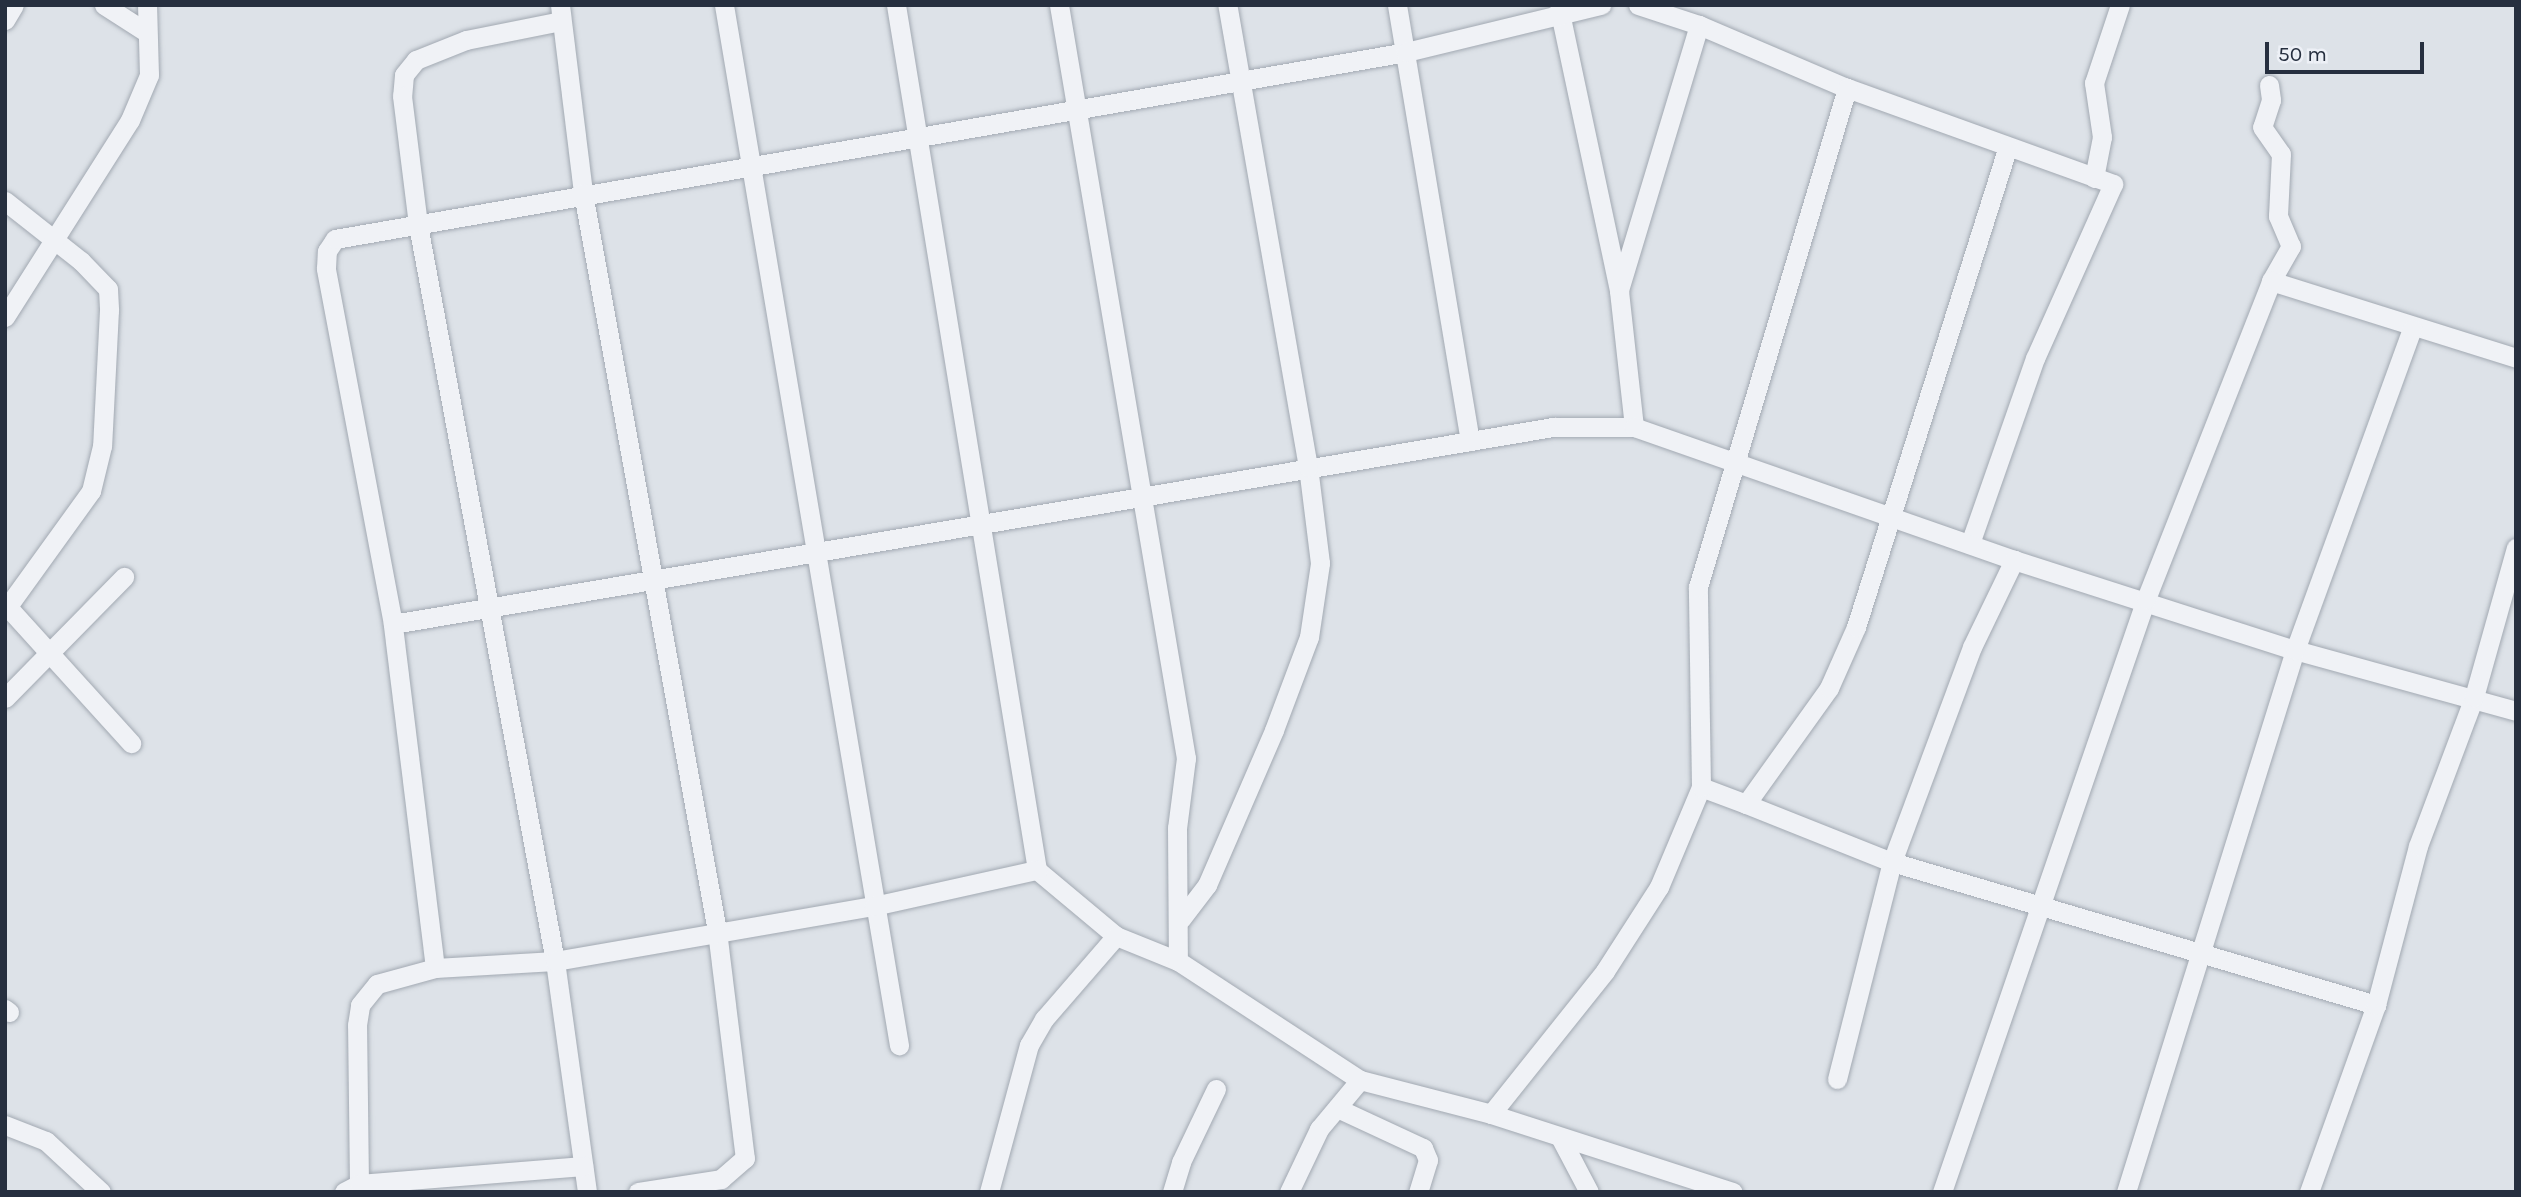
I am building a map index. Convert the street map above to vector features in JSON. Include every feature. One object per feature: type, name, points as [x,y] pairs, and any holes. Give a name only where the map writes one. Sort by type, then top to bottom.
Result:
[{"type":"street","points":[[5,20],[14,5]]},
{"type":"street","points":[[104,5],[146,32]]},
{"type":"street","points":[[5,317],[52,239],[130,120],[149,75],[147,5]]},
{"type":"street","points":[[724,5],[818,550],[874,906],[899,1045]]},
{"type":"street","points":[[896,5],[1037,870],[1115,936],[1178,961],[1360,1080],[1491,1114],[1733,1192]]},
{"type":"street","points":[[1059,5],[1144,494],[1186,758],[1177,828],[1181,919],[1178,961]]},
{"type":"street","points":[[1181,919],[1207,885],[1309,637],[1320,563],[1308,467],[1227,5]]},
{"type":"street","points":[[1397,5],[1470,440]]},
{"type":"street","points":[[435,968],[393,624],[326,268],[327,251],[335,239],[583,193],[1406,52],[1559,12],[1601,5]]},
{"type":"street","points":[[1638,5],[1699,24],[1847,88],[2113,184],[2035,358],[1970,544]]},
{"type":"street","points":[[2094,178],[2102,137],[2094,83],[2120,5]]},
{"type":"street","points":[[1559,12],[1619,291],[1634,427]]},
{"type":"street","points":[[587,1192],[555,961],[492,610],[418,225],[402,96],[404,75],[416,60],[466,40],[561,13],[583,193],[651,581],[717,931],[745,1158],[721,1179],[638,1192]]},
{"type":"street","points":[[1619,291],[1699,24]]},
{"type":"street","points":[[1942,1192],[2146,599],[2270,281],[2291,246],[2277,216],[2281,154],[2262,127],[2270,100],[2269,85]]},
{"type":"street","points":[[1491,1114],[1605,971],[1659,887],[1701,787],[1698,587],[1732,463],[1847,88]]},
{"type":"street","points":[[1746,804],[1829,688],[1856,627],[1888,517],[2008,146]]},
{"type":"street","points":[[5,201],[108,289],[102,446],[91,491],[6,605],[131,743]]},
{"type":"street","points":[[2270,281],[2412,329],[2516,358]]},
{"type":"street","points":[[2126,1192],[2295,650],[2412,329]]},
{"type":"street","points":[[393,624],[492,610],[818,550],[982,526],[1144,494],[1470,440],[1553,427],[1634,427],[1888,517],[2146,599],[2295,650],[2474,697],[2516,711]]},
{"type":"street","points":[[2309,1192],[2376,1005],[2418,846],[2474,697],[2516,548]]},
{"type":"street","points":[[1837,1079],[1892,862],[1972,647],[2014,559]]},
{"type":"street","points":[[5,698],[124,577]]},
{"type":"street","points":[[1701,787],[1892,862],[2376,1005]]},
{"type":"street","points":[[583,1166],[412,1187],[352,1188],[360,1005],[377,984],[435,968],[555,961],[874,906],[1037,870]]},
{"type":"street","points":[[989,1192],[1029,1045],[1044,1019],[1115,936]]},
{"type":"street","points":[[1289,1192],[1319,1129],[1360,1080]]},
{"type":"street","points":[[1172,1192],[1181,1162],[1216,1089]]},
{"type":"street","points":[[1337,1108],[1423,1148],[1428,1160],[1418,1192]]},
{"type":"street","points":[[5,1125],[47,1141],[101,1192]]},
{"type":"street","points":[[1560,1137],[1589,1192]]}]
